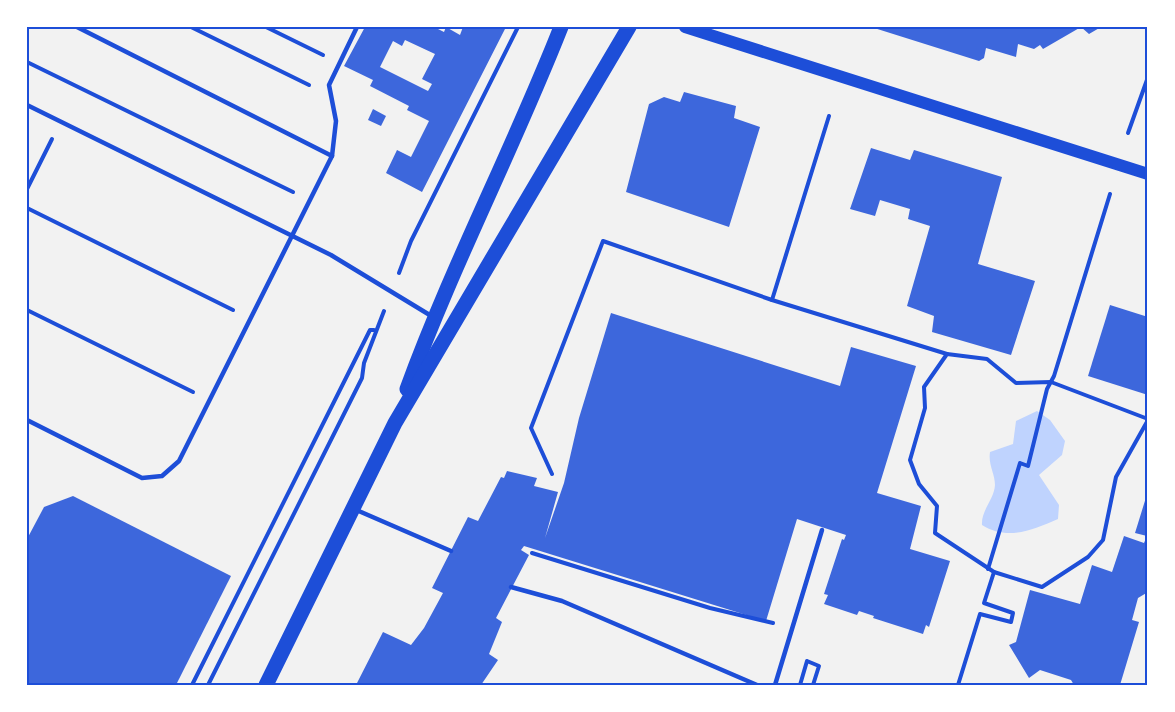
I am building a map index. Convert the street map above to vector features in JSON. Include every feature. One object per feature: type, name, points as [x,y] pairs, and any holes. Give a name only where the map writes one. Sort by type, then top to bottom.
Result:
[{"type":"main road","points":[[395,423],[433,317],[505,161],[561,27]]},
{"type":"main road","points":[[266,685],[395,423],[629,27]]},
{"type":"main road","points":[[685,27],[1148,174]]},
{"type":"lane","points":[[77,27],[332,156]]},
{"type":"lane","points":[[27,420],[142,478],[162,476],[179,461],[332,156],[336,121],[329,85],[357,27]]},
{"type":"lane","points":[[27,105],[292,238],[331,255],[433,317]]},
{"type":"lane","points":[[354,509],[451,551]]},
{"type":"lane","points":[[775,685],[822,530]]},
{"type":"lane","points":[[511,587],[562,601],[757,685]]},
{"type":"path","points":[[191,27],[331,96]]},
{"type":"path","points":[[266,27],[340,63]]},
{"type":"path","points":[[411,242],[518,27]]},
{"type":"path","points":[[27,62],[310,200]]},
{"type":"path","points":[[1128,133],[1148,77]]},
{"type":"path","points":[[772,300],[829,116]]},
{"type":"path","points":[[27,189],[61,122]]},
{"type":"path","points":[[988,569],[1020,463],[1028,466],[1050,382],[1110,194]]},
{"type":"path","points":[[27,208],[249,318]]},
{"type":"path","points":[[552,474],[531,428],[603,241],[772,300],[947,354],[987,359],[1016,383],[1050,382],[1148,420],[1116,477],[1103,540],[1088,557],[1042,587],[988,569],[935,533],[937,506],[919,484],[910,460],[925,408],[924,387],[947,354]]},
{"type":"path","points":[[27,310],[210,400]]},
{"type":"path","points":[[192,685],[370,330],[374,330],[376,334],[364,363],[362,378],[208,685]]},
{"type":"path","points":[[532,553],[710,608],[776,624]]},
{"type":"path","points":[[958,685],[980,614],[1011,622],[1013,613],[984,603],[994,572]]},
{"type":"path","points":[[800,685],[807,662],[819,666],[813,685]]},
{"type":"water","points":[[1037,411],[1050,420],[1065,441],[1062,455],[1039,475],[1059,505],[1058,519],[1020,532],[991,530],[982,525],[983,515],[995,485],[990,452],[1013,444],[1016,421]]},
{"type":"building","points":[[365,27],[434,27],[444,32],[446,27],[460,35],[463,27],[506,27],[422,192],[386,173],[397,150],[411,157],[429,121],[407,110],[409,106],[370,86],[373,80],[344,66]],"holes":[[[405,40],[435,54],[422,79],[432,84],[428,91],[380,67],[393,41],[402,46]]]},
{"type":"building","points":[[871,27],[1081,27],[1043,49],[1040,45],[1034,49],[1018,44],[1016,57],[986,48],[984,58],[979,61]]},
{"type":"building","points":[[1081,27],[1101,27],[1089,34]]},
{"type":"building","points":[[684,92],[736,106],[734,118],[760,127],[729,227],[626,192],[649,104],[664,97],[680,102]]},
{"type":"building","points":[[373,109],[386,116],[381,126],[368,120]]},
{"type":"building","points":[[871,148],[910,160],[914,150],[1002,177],[978,264],[1035,281],[1011,355],[932,332],[934,316],[907,306],[930,226],[908,219],[910,209],[880,200],[875,216],[850,209]]},
{"type":"building","points":[[1110,305],[1148,317],[1148,395],[1088,376]]},
{"type":"building","points":[[611,313],[840,386],[851,347],[916,366],[877,493],[921,506],[910,549],[950,561],[929,627],[926,625],[923,634],[873,618],[874,616],[859,611],[857,615],[824,604],[828,595],[824,594],[842,539],[844,540],[846,535],[797,519],[766,621],[524,546],[521,550],[529,555],[496,618],[502,622],[489,654],[498,660],[481,685],[356,685],[383,632],[411,645],[424,628],[443,593],[432,588],[468,517],[478,521],[501,477],[504,478],[507,471],[537,478],[534,486],[558,492],[545,538],[564,483],[579,418]]},
{"type":"building","points":[[1148,491],[1148,592],[1138,598],[1132,620],[1139,622],[1120,685],[1074,685],[1071,680],[1040,670],[1029,678],[1009,645],[1016,642],[1030,590],[1080,604],[1092,565],[1112,572],[1124,536],[1144,543],[1147,536],[1135,533]]},
{"type":"building","points":[[73,496],[231,576],[176,685],[27,685],[27,539],[44,507]]}]
